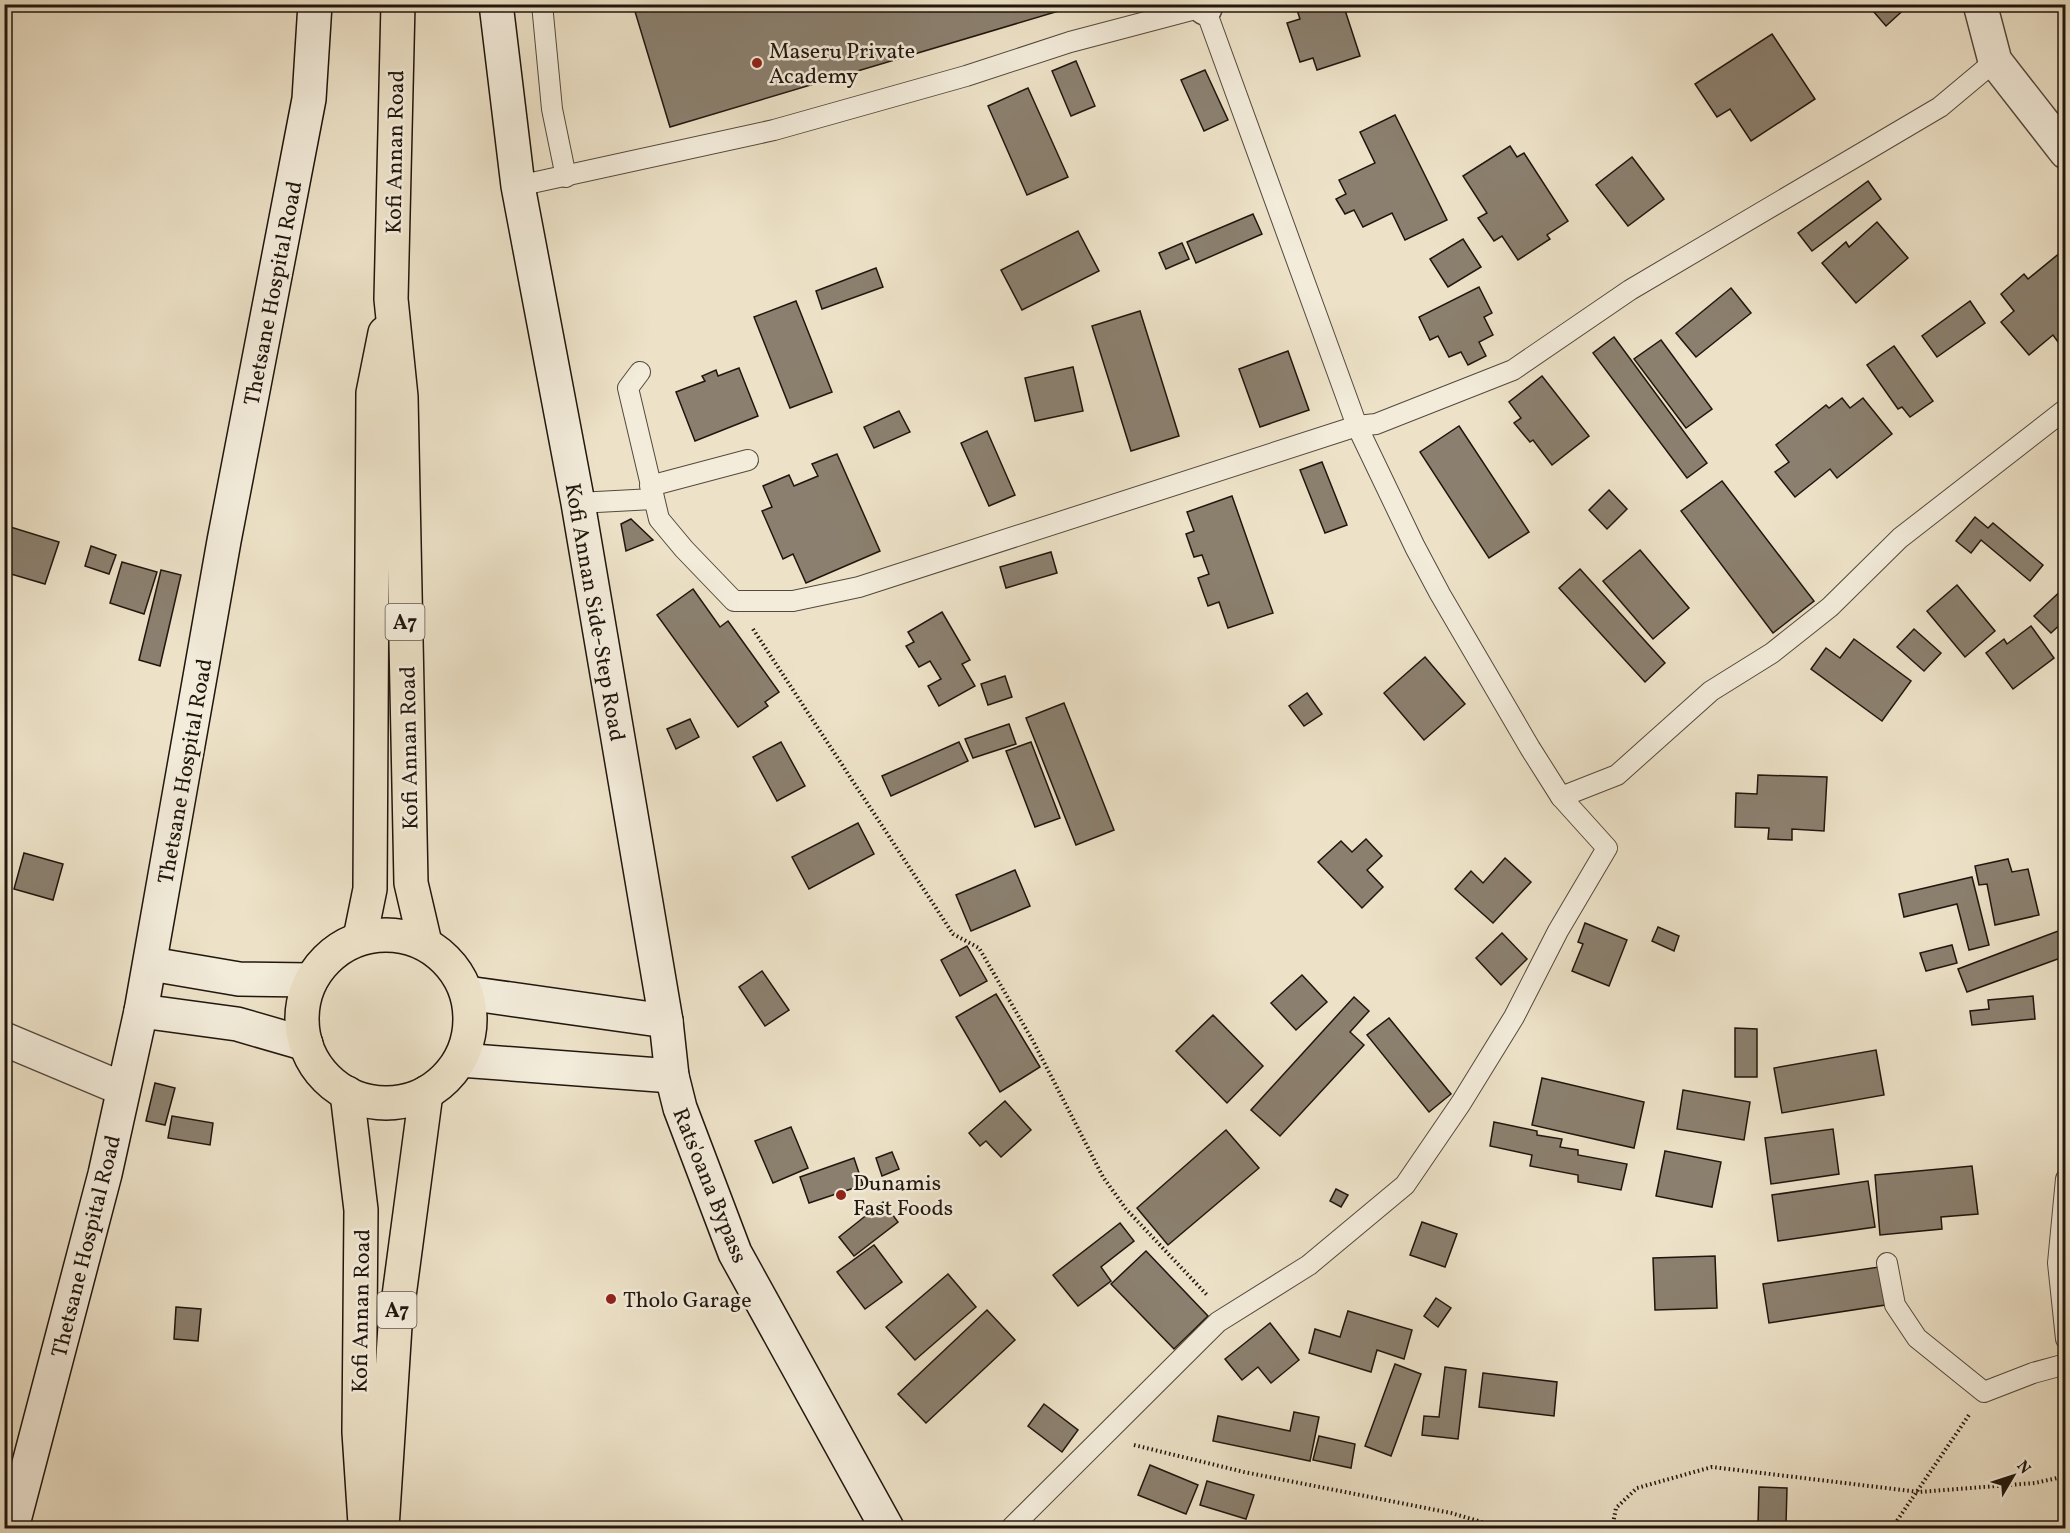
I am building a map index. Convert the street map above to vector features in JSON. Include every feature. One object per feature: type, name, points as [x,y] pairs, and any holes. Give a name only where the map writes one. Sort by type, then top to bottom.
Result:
[{"type":"main road","name":"Kofi Annan Road","points":[[398,4],[391,299],[401,396],[411,883],[425,943]]},
{"type":"main road","name":"Kofi Annan Road","points":[[360,938],[370,889],[373,393],[391,299]]},
{"type":"main road","points":[[393,934],[425,943],[451,964],[467,993],[470,1028],[460,1060],[446,1079],[426,1094],[400,1102],[373,1102],[347,1093],[321,1073],[306,1044],[302,1011],[311,980],[331,954],[360,938],[393,934]]},
{"type":"main road","name":"Kofi Annan Road","points":[[347,1093],[361,1210],[359,1432],[365,1528]]},
{"type":"main road","name":"Kofi Annan Road","points":[[382,1528],[395,1326],[426,1094]]},
{"type":"street","name":"Thetsane Hospital Road","points":[[12,1528],[105,1174],[151,964],[224,541],[309,99],[315,4]]},
{"type":"street","name":"Kofi Annan Side-Step Road","points":[[496,4],[518,186],[578,503],[666,1022]]},
{"type":"street","points":[[1980,4],[1995,61],[2066,152]]},
{"type":"street","points":[[151,964],[239,979],[311,980]]},
{"type":"street","points":[[467,993],[666,1022]]},
{"type":"street","points":[[141,1011],[237,1024],[306,1044]]},
{"type":"street","name":"Rats'oana Bypass","points":[[666,1022],[672,1076],[680,1108],[735,1253],[887,1528]]},
{"type":"street","points":[[4,1039],[123,1089]]},
{"type":"street","points":[[460,1060],[672,1076]]},
{"type":"lane","points":[[542,4],[552,109],[566,177]]},
{"type":"lane","points":[[518,186],[774,130],[966,76],[1070,42],[1207,6],[1357,426],[1440,594],[1561,797],[1607,848],[1558,931],[1514,1017],[1461,1103],[1405,1185],[1310,1265],[1218,1322],[1011,1528]]},
{"type":"lane","points":[[640,372],[628,388],[659,519],[734,601],[793,601],[860,587],[1357,426],[1376,424],[1513,370],[1630,290],[1940,106],[1995,61]]},
{"type":"lane","points":[[1561,797],[1617,775],[1711,691],[1772,652],[1830,608],[1900,538],[2066,409]]},
{"type":"lane","points":[[578,503],[651,493],[748,460]]},
{"type":"lane","points":[[2066,1179],[2058,1263],[2066,1339]]},
{"type":"lane","points":[[1887,1263],[1894,1305],[1917,1338],[1984,1392],[2033,1373],[2066,1364]]},
{"type":"path","points":[[734,601],[952,934],[979,948],[1033,1041],[1103,1177],[1126,1209],[1227,1316]]},
{"type":"path","points":[[1892,1528],[1984,1392]]},
{"type":"path","points":[[1105,1435],[1142,1448],[1451,1513],[1502,1528]]},
{"type":"path","points":[[1612,1528],[1616,1508],[1637,1488],[1712,1467],[1919,1491],[2035,1484],[2066,1476]]},
{"type":"building","points":[[1082,4],[670,127],[633,5]]},
{"type":"building","points":[[1304,4],[1343,4],[1360,56],[1317,70],[1313,58],[1300,62],[1287,23],[1300,19],[1296,7]]},
{"type":"building","points":[[1867,4],[1910,4],[1886,26]]},
{"type":"building","points":[[1772,34],[1815,99],[1751,141],[1730,109],[1717,117],[1695,84]]},
{"type":"building","points":[[2066,41],[2066,63],[2059,61]]},
{"type":"building","points":[[1076,61],[1095,106],[1071,116],[1052,71]]},
{"type":"building","points":[[1205,70],[1228,120],[1204,131],[1181,80]]},
{"type":"building","points":[[1028,88],[1068,177],[1027,195],[988,106]]},
{"type":"building","points":[[1395,115],[1447,220],[1405,240],[1392,213],[1363,227],[1354,210],[1345,214],[1336,199],[1346,194],[1339,180],[1375,163],[1360,132]]},
{"type":"building","points":[[1510,146],[1517,157],[1524,153],[1568,221],[1547,235],[1550,239],[1518,260],[1502,236],[1494,241],[1478,218],[1487,213],[1463,176]]},
{"type":"building","points":[[1632,157],[1664,199],[1628,226],[1596,185]]},
{"type":"building","points":[[1868,181],[1881,199],[1812,251],[1798,233]]},
{"type":"building","points":[[1253,214],[1262,234],[1196,263],[1187,242]]},
{"type":"building","points":[[1877,222],[1908,258],[1856,303],[1822,263],[1846,242],[1849,247]]},
{"type":"building","points":[[1078,231],[1099,271],[1022,310],[1001,270]]},
{"type":"building","points":[[1463,239],[1481,267],[1448,287],[1430,259]]},
{"type":"building","points":[[1182,243],[1189,259],[1166,269],[1159,253]]},
{"type":"building","points":[[2061,252],[2066,257],[2066,343],[2061,346],[2053,335],[2029,355],[2001,322],[2014,311],[2001,294],[2024,274],[2028,279]]},
{"type":"building","points":[[876,268],[883,287],[822,309],[816,291]]},
{"type":"building","points":[[1479,287],[1492,313],[1484,317],[1493,335],[1479,342],[1486,356],[1468,365],[1461,352],[1449,357],[1438,336],[1430,340],[1419,317]]},
{"type":"building","points":[[1731,288],[1751,313],[1696,357],[1676,333]]},
{"type":"building","points":[[796,301],[832,392],[790,408],[754,317]]},
{"type":"building","points":[[1970,301],[1985,323],[1937,357],[1922,336]]},
{"type":"building","points":[[1140,311],[1179,436],[1131,451],[1092,326]]},
{"type":"building","points":[[1614,337],[1707,463],[1687,478],[1593,353]]},
{"type":"building","points":[[1661,340],[1712,409],[1686,428],[1634,359]]},
{"type":"building","points":[[1894,346],[1933,401],[1910,417],[1902,407],[1898,409],[1867,365]]},
{"type":"building","points":[[1288,351],[1309,410],[1260,427],[1239,369]]},
{"type":"building","points":[[1073,367],[1083,411],[1035,421],[1025,378]]},
{"type":"building","points":[[739,368],[758,416],[695,441],[676,392],[705,381],[702,376],[716,370],[718,376]]},
{"type":"building","points":[[1542,376],[1589,436],[1552,465],[1533,440],[1530,442],[1514,423],[1521,418],[1509,402]]},
{"type":"building","points":[[1842,398],[1850,408],[1863,398],[1892,434],[1837,478],[1830,469],[1795,497],[1775,472],[1789,462],[1776,445],[1826,405],[1829,408]]},
{"type":"building","points":[[899,411],[910,432],[874,448],[864,427]]},
{"type":"building","points":[[1459,426],[1529,532],[1489,558],[1420,452]]},
{"type":"building","points":[[987,431],[1015,495],[989,506],[961,443]]},
{"type":"building","points":[[837,454],[880,551],[806,583],[793,554],[783,559],[762,511],[772,507],[763,486],[789,475],[794,486],[818,476],[812,464]]},
{"type":"building","points":[[1322,462],[1347,525],[1325,533],[1300,470]]},
{"type":"building","points":[[1722,481],[1814,601],[1773,633],[1681,511]]},
{"type":"building","points":[[1609,490],[1627,509],[1607,529],[1589,510]]},
{"type":"building","points":[[1232,496],[1273,613],[1228,628],[1219,602],[1208,606],[1198,578],[1209,574],[1202,555],[1194,557],[1186,534],[1194,531],[1187,512]]},
{"type":"building","points":[[1975,517],[1988,528],[1993,523],[2043,565],[2030,581],[1981,540],[1971,553],[1956,541]]},
{"type":"building","points":[[631,519],[653,540],[626,551],[621,524]]},
{"type":"building","points":[[4,525],[59,542],[45,584],[4,572]]},
{"type":"building","points":[[91,546],[116,555],[109,574],[85,566]]},
{"type":"building","points":[[1640,550],[1689,608],[1653,639],[1603,581]]},
{"type":"building","points":[[1051,552],[1057,573],[1006,588],[1000,567]]},
{"type":"building","points":[[122,562],[157,572],[144,614],[110,603]]},
{"type":"building","points":[[1580,569],[1665,663],[1645,682],[1559,588]]},
{"type":"building","points":[[161,570],[181,575],[160,666],[139,660]]},
{"type":"building","points":[[1957,585],[1995,631],[1965,657],[1927,611]]},
{"type":"building","points":[[2066,586],[2066,619],[2051,633],[2034,616]]},
{"type":"building","points":[[693,589],[720,627],[728,621],[779,692],[765,702],[768,706],[738,727],[657,615]]},
{"type":"building","points":[[942,612],[970,660],[962,664],[975,686],[939,706],[928,686],[941,679],[930,661],[919,667],[906,646],[914,642],[908,632]]},
{"type":"building","points":[[2031,626],[2054,658],[2013,689],[1986,653],[2004,639],[2007,644]]},
{"type":"building","points":[[1914,629],[1941,653],[1924,671],[1897,647]]},
{"type":"building","points":[[1854,639],[1911,681],[1882,721],[1811,669],[1826,648],[1840,658]]},
{"type":"building","points":[[1425,657],[1465,704],[1424,740],[1384,693]]},
{"type":"building","points":[[1005,676],[1012,697],[988,705],[981,684]]},
{"type":"building","points":[[1307,693],[1322,714],[1304,726],[1289,706]]},
{"type":"building","points":[[1064,703],[1114,830],[1076,845],[1026,718]]},
{"type":"building","points":[[690,719],[699,737],[676,749],[667,729]]},
{"type":"building","points":[[1009,724],[1016,744],[973,758],[965,739]]},
{"type":"building","points":[[781,742],[805,786],[777,801],[753,757]]},
{"type":"building","points":[[959,742],[968,761],[891,796],[882,776]]},
{"type":"building","points":[[1031,742],[1060,818],[1035,827],[1006,751]]},
{"type":"building","points":[[1758,775],[1827,777],[1824,831],[1792,829],[1792,840],[1768,839],[1769,828],[1735,827],[1736,793],[1757,794]]},
{"type":"building","points":[[858,823],[874,854],[809,889],[792,857]]},
{"type":"building","points":[[1366,839],[1382,856],[1367,870],[1383,887],[1362,908],[1318,862],[1341,841],[1352,852]]},
{"type":"building","points":[[24,853],[63,864],[53,900],[14,889]]},
{"type":"building","points":[[1505,858],[1531,882],[1493,923],[1455,889],[1471,871],[1483,883]]},
{"type":"building","points":[[2008,859],[2012,872],[2028,869],[2039,915],[1995,925],[1987,884],[1979,885],[1975,866]]},
{"type":"building","points":[[1015,870],[1030,906],[971,931],[956,895]]},
{"type":"building","points":[[1972,877],[1989,945],[1969,950],[1957,904],[1904,917],[1899,894]]},
{"type":"building","points":[[1585,923],[1627,940],[1609,986],[1572,971],[1583,944],[1578,942]]},
{"type":"building","points":[[1658,927],[1679,936],[1674,951],[1652,941]]},
{"type":"building","points":[[2066,928],[2066,956],[1967,992],[1958,969]]},
{"type":"building","points":[[1502,933],[1527,959],[1501,985],[1476,958]]},
{"type":"building","points":[[1952,945],[1957,963],[1926,971],[1920,953]]},
{"type":"building","points":[[967,946],[987,981],[960,996],[941,960]]},
{"type":"building","points":[[762,971],[789,1010],[765,1026],[739,987]]},
{"type":"building","points":[[1302,975],[1327,1002],[1296,1030],[1271,1003]]},
{"type":"building","points":[[996,994],[1040,1067],[1000,1092],[956,1017]]},
{"type":"building","points":[[2033,996],[2035,1019],[1972,1025],[1970,1011],[1989,1009],[1988,1000]]},
{"type":"building","points":[[1354,997],[1369,1011],[1350,1032],[1364,1045],[1280,1136],[1251,1110]]},
{"type":"building","points":[[1213,1015],[1263,1066],[1227,1103],[1176,1051]]},
{"type":"building","points":[[1389,1018],[1451,1094],[1429,1112],[1367,1035]]},
{"type":"building","points":[[1735,1028],[1757,1029],[1757,1077],[1735,1077]]},
{"type":"building","points":[[1876,1050],[1884,1095],[1782,1113],[1774,1068]]},
{"type":"building","points":[[1542,1078],[1644,1102],[1634,1148],[1532,1125]]},
{"type":"building","points":[[155,1083],[175,1088],[165,1125],[146,1121]]},
{"type":"building","points":[[1683,1090],[1750,1102],[1744,1140],[1677,1129]]},
{"type":"building","points":[[1005,1101],[1031,1130],[1001,1157],[986,1141],[980,1146],[969,1133]]},
{"type":"building","points":[[172,1116],[213,1123],[210,1145],[168,1138]]},
{"type":"building","points":[[1494,1122],[1537,1131],[1537,1135],[1562,1139],[1560,1147],[1578,1150],[1578,1155],[1627,1164],[1621,1190],[1578,1182],[1578,1175],[1530,1166],[1532,1155],[1490,1146]]},
{"type":"building","points":[[791,1127],[808,1168],[773,1183],[755,1141]]},
{"type":"building","points":[[1833,1129],[1839,1174],[1771,1184],[1765,1138]]},
{"type":"building","points":[[1226,1130],[1259,1168],[1168,1245],[1137,1208]]},
{"type":"building","points":[[1665,1151],[1721,1162],[1712,1207],[1656,1196]]},
{"type":"building","points":[[892,1152],[899,1169],[882,1176],[876,1158]]},
{"type":"building","points":[[854,1158],[863,1185],[809,1203],[800,1177]]},
{"type":"building","points":[[1972,1166],[1978,1214],[1941,1217],[1942,1229],[1880,1235],[1875,1175]]},
{"type":"building","points":[[1868,1181],[1875,1227],[1778,1241],[1772,1195]]},
{"type":"building","points":[[1336,1189],[1348,1195],[1341,1207],[1330,1201]]},
{"type":"building","points":[[883,1202],[898,1222],[854,1256],[839,1237]]},
{"type":"building","points":[[1422,1222],[1457,1234],[1445,1267],[1410,1255]]},
{"type":"building","points":[[1120,1223],[1134,1241],[1101,1267],[1111,1281],[1078,1306],[1053,1275]]},
{"type":"building","points":[[874,1245],[902,1282],[865,1309],[837,1272]]},
{"type":"building","points":[[1146,1251],[1208,1316],[1174,1349],[1111,1284]]},
{"type":"building","points":[[1715,1256],[1717,1308],[1655,1310],[1653,1258]]},
{"type":"building","points":[[1879,1267],[1885,1305],[1769,1323],[1763,1284]]},
{"type":"building","points":[[948,1274],[976,1307],[915,1360],[886,1327]]},
{"type":"building","points":[[1436,1298],[1451,1308],[1438,1327],[1424,1316]]},
{"type":"building","points":[[176,1307],[201,1309],[198,1341],[174,1339]]},
{"type":"building","points":[[987,1310],[1015,1340],[926,1423],[898,1394]]},
{"type":"building","points":[[1348,1311],[1412,1330],[1404,1359],[1377,1350],[1371,1372],[1309,1353],[1315,1329],[1340,1337]]},
{"type":"building","points":[[1270,1323],[1299,1360],[1271,1383],[1258,1367],[1242,1380],[1225,1359]]},
{"type":"building","points":[[1395,1364],[1421,1374],[1391,1456],[1365,1446]]},
{"type":"building","points":[[1445,1367],[1466,1370],[1458,1439],[1422,1435],[1424,1416],[1439,1417]]},
{"type":"building","points":[[1483,1373],[1557,1382],[1554,1416],[1479,1407]]},
{"type":"building","points":[[1044,1404],[1078,1430],[1062,1452],[1028,1426]]},
{"type":"building","points":[[1294,1412],[1319,1417],[1310,1461],[1213,1441],[1218,1416],[1290,1431]]},
{"type":"building","points":[[1319,1436],[1355,1444],[1351,1468],[1313,1460]]},
{"type":"building","points":[[1150,1465],[1198,1485],[1186,1514],[1138,1495]]},
{"type":"building","points":[[1207,1481],[1254,1495],[1246,1519],[1200,1505]]},
{"type":"building","points":[[1759,1487],[1787,1488],[1786,1524],[1758,1524]]},
{"type":"place","name":"Maseru Private Academy","points":[[757,63]]},
{"type":"place","name":"Dunamis Fast Foods","points":[[841,1195]]},
{"type":"place","name":"Tholo Garage","points":[[611,1299]]}]
